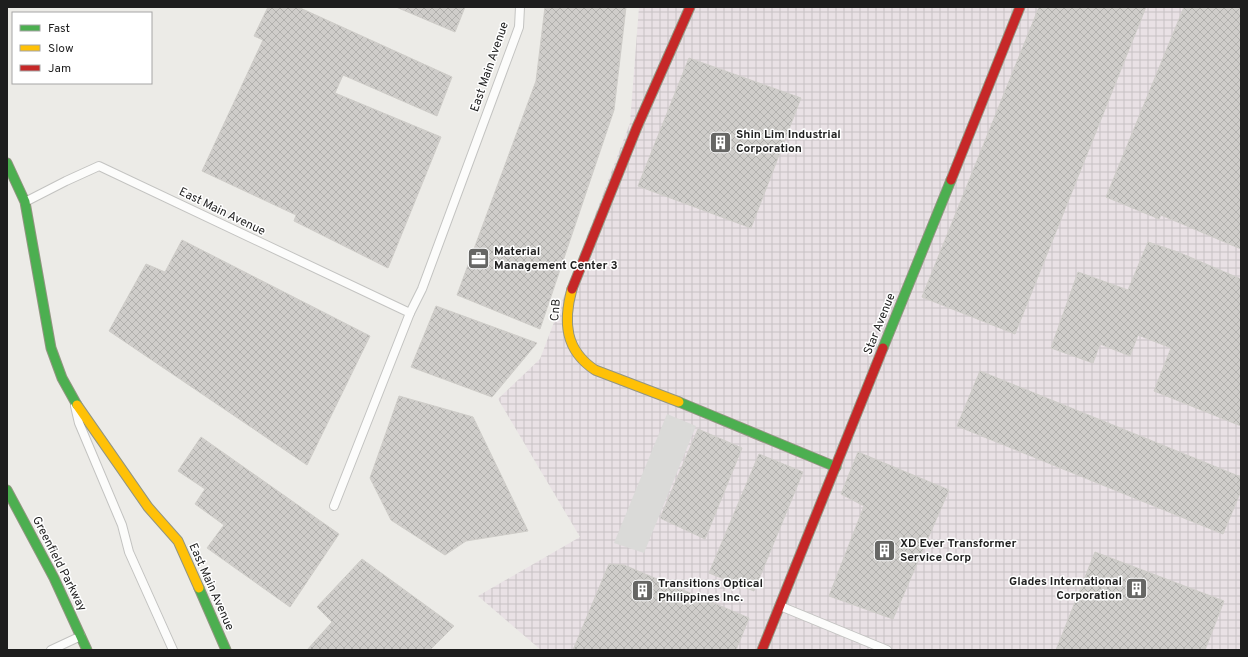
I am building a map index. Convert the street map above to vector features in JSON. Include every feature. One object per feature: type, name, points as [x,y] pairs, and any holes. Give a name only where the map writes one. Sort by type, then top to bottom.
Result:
[{"type":"street","name":"East Main Avenue","points":[[334,506],[410,314],[422,289],[519,27],[520,7]]},
{"type":"street","name":"CnB","points":[[690,7],[637,127],[572,289],[566,316],[570,342],[586,365],[595,370],[836,466]]},
{"type":"street","name":"Star Avenue","points":[[762,650],[1020,7]]},
{"type":"street","name":"East Main Avenue","points":[[7,163],[26,202],[51,348],[62,378],[73,399],[148,507],[178,541],[226,650]]},
{"type":"street","name":"East Main Avenue","points":[[26,202],[66,180],[99,166],[410,314]]},
{"type":"street","name":"East Main Avenue","points":[[73,399],[79,424],[122,525],[129,552],[173,650]]},
{"type":"street","name":"Greenfield Parkway","points":[[7,490],[54,578],[87,650]]},
{"type":"street","points":[[780,606],[887,650]]},
{"type":"street","points":[[51,650],[81,636]]},
{"type":"shaded area","points":[[639,7],[1241,7],[1241,650],[541,650],[478,596],[580,537],[498,399],[540,359],[630,123]]},
{"type":"shaded area","points":[[667,414],[696,426],[644,553],[614,543]]},
{"type":"building","points":[[268,7],[298,7],[452,77],[437,116],[343,75],[335,93],[441,137],[388,268],[294,221],[296,215],[202,171],[263,40],[254,36]]},
{"type":"building","points":[[396,7],[465,7],[455,32]]},
{"type":"building","points":[[545,7],[626,7],[614,110],[540,329],[457,295],[536,81]]},
{"type":"building","points":[[1039,7],[1146,7],[1015,334],[922,297]]},
{"type":"building","points":[[1184,7],[1241,7],[1241,249],[1161,215],[1159,219],[1106,197]]},
{"type":"building","name":"Shin Lim Industrial Corporation","points":[[689,58],[801,98],[751,228],[638,186]]},
{"type":"building","points":[[182,240],[370,336],[307,465],[109,331],[146,264],[165,272]]},
{"type":"building","points":[[1148,242],[1178,252],[1241,279],[1241,426],[1154,391],[1171,348],[1138,335],[1130,356],[1100,344],[1093,363],[1051,348],[1078,272],[1128,290]]},
{"type":"building","points":[[436,306],[537,343],[492,397],[411,367]]},
{"type":"building","points":[[980,371],[1241,477],[1241,491],[1223,534],[957,426]]},
{"type":"building","points":[[399,396],[473,417],[528,531],[466,541],[445,555],[391,520],[370,478]]},
{"type":"building","points":[[698,429],[742,448],[705,539],[660,518]]},
{"type":"building","points":[[201,437],[339,534],[290,607],[207,548],[224,525],[195,504],[205,489],[178,471]]},
{"type":"building","name":"XD Ever Transformer Service Corp","points":[[858,452],[949,490],[893,619],[829,596],[864,506],[841,494]]},
{"type":"building","points":[[759,454],[803,472],[754,591],[709,573]]},
{"type":"building","name":"Glades International Corporation","points":[[1095,552],[1224,601],[1205,650],[1056,650]]},
{"type":"building","points":[[362,559],[454,626],[430,650],[307,650],[332,622],[317,607]]},
{"type":"building","name":"Transitions Optical Philippines Inc.","points":[[609,564],[624,565],[749,618],[736,650],[573,650]]},
{"type":"traffic: fast","points":[[7,163],[25,202],[51,348],[62,378],[77,405]]},
{"type":"traffic: fast","points":[[883,348],[951,180]]},
{"type":"traffic: fast","points":[[679,402],[836,467]]},
{"type":"traffic: fast","points":[[7,490],[54,578],[87,650]]},
{"type":"traffic: fast","points":[[199,588],[226,650]]},
{"type":"traffic: slow","points":[[572,289],[569,301],[567,324],[572,344],[577,354],[595,370],[679,402]]},
{"type":"traffic: slow","points":[[77,405],[148,507],[178,541],[199,588]]},
{"type":"traffic: jam","points":[[572,289],[637,127],[690,7]]},
{"type":"traffic: jam","points":[[951,180],[1020,7]]},
{"type":"traffic: jam","points":[[762,650],[883,348]]},
{"type":"place","name":"Shin Lim Industrial Corporation","points":[[720,142]]},
{"type":"place","name":"Material Management Center 3","points":[[478,259]]},
{"type":"place","name":"XD Ever Transformer Service Corp","points":[[884,551]]},
{"type":"place","name":"Glades International Corporation","points":[[1137,589]]},
{"type":"place","name":"Transitions Optical Philippines Inc.","points":[[642,591]]}]
